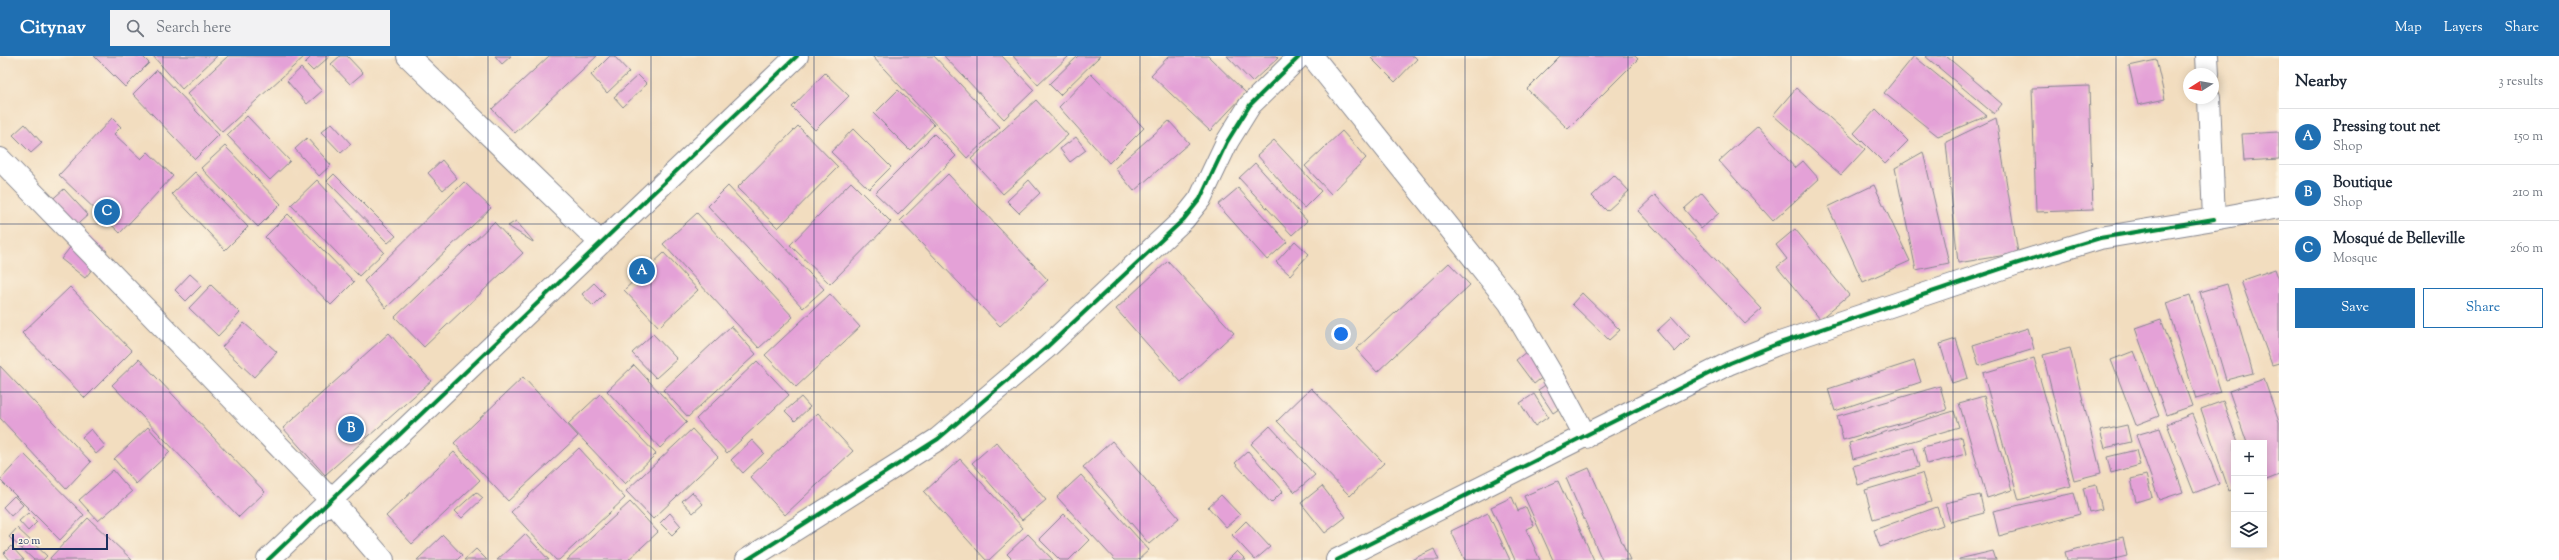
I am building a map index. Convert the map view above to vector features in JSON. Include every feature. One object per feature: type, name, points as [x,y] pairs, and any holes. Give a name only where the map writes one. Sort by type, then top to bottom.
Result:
[{"type":"street","points":[[408,56],[601,243]]},
{"type":"street","points":[[268,560],[797,56]]},
{"type":"street","points":[[747,560],[938,439],[1047,347],[1184,219],[1200,199],[1227,142],[1250,105],[1300,56]]},
{"type":"street","points":[[1312,56],[1509,302],[1558,385],[1586,437]]},
{"type":"street","points":[[2207,56],[2208,68]]},
{"type":"street","points":[[2209,104],[2214,219]]},
{"type":"street","points":[[0,159],[331,500],[384,560]]},
{"type":"street","points":[[1337,560],[1586,437],[1730,363],[1777,344],[2018,263],[2085,243],[2279,207]]},
{"type":"building","points":[[94,56],[142,56],[149,63],[125,87]]},
{"type":"building","points":[[153,56],[217,56],[182,89]]},
{"type":"building","points":[[228,56],[305,56],[222,132],[187,94]]},
{"type":"building","points":[[312,56],[330,56],[313,71],[305,63]]},
{"type":"building","points":[[340,56],[347,56],[363,73],[350,84],[331,64]]},
{"type":"building","points":[[495,56],[511,56],[502,64]]},
{"type":"building","points":[[549,56],[597,56],[515,133],[492,109]]},
{"type":"building","points":[[610,56],[614,56],[629,72],[607,93],[591,75]]},
{"type":"building","points":[[872,56],[934,56],[1000,127],[967,158]]},
{"type":"building","points":[[944,56],[1002,56],[1034,90],[1004,119]]},
{"type":"building","points":[[1013,56],[1069,56],[1038,85]]},
{"type":"building","points":[[1078,56],[1100,56],[1060,95],[1049,84]]},
{"type":"building","points":[[1169,56],[1208,56],[1246,93],[1210,131],[1151,75]]},
{"type":"building","points":[[1227,56],[1276,56],[1278,58],[1252,82]]},
{"type":"building","points":[[1374,56],[1414,56],[1417,59],[1395,82],[1371,58]]},
{"type":"building","points":[[1560,56],[1635,56],[1638,59],[1568,129],[1527,89]]},
{"type":"building","points":[[1914,56],[1987,116],[1938,136],[1884,93]]},
{"type":"building","points":[[1925,56],[1946,56],[2002,104],[1994,114]]},
{"type":"building","points":[[2156,60],[2165,99],[2138,105],[2129,66]]},
{"type":"building","points":[[301,68],[322,91],[307,104],[287,81]]},
{"type":"building","points":[[157,70],[219,135],[195,159],[133,94]]},
{"type":"building","points":[[825,73],[849,96],[815,130],[792,107]]},
{"type":"building","points":[[1091,74],[1144,128],[1109,163],[1059,107]]},
{"type":"building","points":[[638,75],[647,84],[623,107],[614,97]]},
{"type":"building","points":[[2089,86],[2093,210],[2036,212],[2032,88]]},
{"type":"building","points":[[1796,88],[1865,149],[1841,175],[1773,115]]},
{"type":"building","points":[[898,90],[934,125],[910,150],[874,114]]},
{"type":"building","points":[[1036,100],[1068,135],[1003,194],[971,159]]},
{"type":"building","points":[[1876,109],[1908,141],[1885,164],[1854,133]]},
{"type":"building","points":[[247,116],[290,161],[270,180],[227,135]]},
{"type":"building","points":[[112,118],[121,127],[114,134],[141,159],[148,152],[173,176],[120,233],[59,175]]},
{"type":"building","points":[[1996,118],[2018,253],[1958,263],[1946,142]]},
{"type":"building","points":[[1169,121],[1189,143],[1134,191],[1115,168]]},
{"type":"building","points":[[332,123],[351,144],[341,153],[321,132]]},
{"type":"building","points":[[25,124],[42,143],[31,153],[13,135]]},
{"type":"building","points":[[798,126],[838,167],[778,228],[737,188]]},
{"type":"building","points":[[1758,126],[1795,168],[1803,161],[1819,179],[1773,221],[1719,161]]},
{"type":"building","points":[[853,129],[891,167],[869,189],[831,152]]},
{"type":"building","points":[[1342,131],[1366,158],[1331,194],[1305,166]]},
{"type":"building","points":[[2279,132],[2279,159],[2244,161],[2242,134]]},
{"type":"building","points":[[934,134],[956,156],[898,215],[875,193]]},
{"type":"building","points":[[1076,137],[1086,150],[1070,162],[1060,149]]},
{"type":"building","points":[[307,138],[331,165],[319,176],[295,149]]},
{"type":"building","points":[[1274,140],[1321,191],[1304,208],[1257,155]]},
{"type":"building","points":[[225,146],[281,204],[258,227],[201,168]]},
{"type":"building","points":[[1923,152],[1949,263],[1916,270],[1895,168]]},
{"type":"building","points":[[442,160],[457,178],[443,190],[428,173]]},
{"type":"building","points":[[1255,163],[1307,221],[1292,235],[1239,178]]},
{"type":"building","points":[[195,172],[248,227],[225,250],[172,194]]},
{"type":"building","points":[[334,174],[396,236],[388,243],[327,181]]},
{"type":"building","points":[[948,174],[1048,280],[1000,326],[900,221]]},
{"type":"building","points":[[1614,175],[1629,191],[1607,211],[1592,196]]},
{"type":"building","points":[[317,180],[384,252],[359,276],[291,205]]},
{"type":"building","points":[[1029,180],[1040,193],[1019,213],[1007,201]]},
{"type":"building","points":[[464,182],[491,208],[386,308],[364,281]]},
{"type":"building","points":[[851,182],[891,222],[830,284],[790,245]]},
{"type":"building","points":[[1874,185],[1910,261],[1863,282],[1828,207]]},
{"type":"building","points":[[728,186],[824,289],[803,308],[708,206]]},
{"type":"building","points":[[1238,188],[1287,242],[1267,260],[1218,205]]},
{"type":"building","points":[[64,189],[88,215],[72,229],[48,203]]},
{"type":"building","points":[[1702,193],[1719,213],[1701,229],[1684,209]]},
{"type":"building","points":[[1655,195],[1762,309],[1745,324],[1638,211]]},
{"type":"building","points":[[697,213],[793,317],[759,348],[663,244]]},
{"type":"building","points":[[288,214],[354,282],[331,305],[265,237]]},
{"type":"building","points":[[516,221],[533,241],[533,242],[508,226]]},
{"type":"building","points":[[494,222],[523,253],[424,347],[395,317]]},
{"type":"building","points":[[1795,229],[1849,295],[1820,319],[1777,267],[1787,259],[1776,245]]},
{"type":"building","points":[[83,231],[107,251],[85,278],[61,259]]},
{"type":"building","points":[[1295,241],[1309,254],[1290,275],[1276,262]]},
{"type":"building","points":[[664,253],[698,290],[659,327],[624,290]]},
{"type":"building","points":[[1168,261],[1234,333],[1181,382],[1116,309]]},
{"type":"building","points":[[1449,263],[1470,285],[1377,372],[1356,349]]},
{"type":"building","points":[[2275,269],[2279,280],[2279,363],[2272,365],[2241,281]]},
{"type":"building","points":[[190,274],[202,285],[186,301],[175,290]]},
{"type":"building","points":[[594,283],[605,294],[593,306],[582,294]]},
{"type":"building","points":[[2227,284],[2253,373],[2226,380],[2200,292]]},
{"type":"building","points":[[211,285],[240,313],[218,336],[189,308]]},
{"type":"building","points":[[70,287],[132,351],[85,398],[22,333]]},
{"type":"building","points":[[1582,293],[1620,330],[1609,340],[1572,304]]},
{"type":"building","points":[[830,294],[860,327],[796,387],[765,355]]},
{"type":"building","points":[[2190,295],[2221,392],[2196,399],[2166,303]]},
{"type":"building","points":[[1672,317],[1690,337],[1675,352],[1657,331]]},
{"type":"building","points":[[2161,319],[2192,406],[2166,415],[2135,328]]},
{"type":"building","points":[[244,323],[277,352],[254,377],[222,347]]},
{"type":"building","points":[[731,326],[756,354],[688,417],[663,390]]},
{"type":"building","points":[[2028,328],[2034,349],[1979,366],[1973,345]]},
{"type":"building","points":[[389,333],[431,381],[325,475],[283,428]]},
{"type":"building","points":[[653,334],[677,359],[656,378],[632,353]]},
{"type":"building","points":[[1956,339],[1968,378],[1952,383],[1940,344]]},
{"type":"building","points":[[1537,343],[1555,367],[1534,384],[1516,360]]},
{"type":"building","points":[[2070,348],[2101,473],[2074,480],[2043,355]]},
{"type":"building","points":[[2134,351],[2159,416],[2136,425],[2111,360]]},
{"type":"building","points":[[2034,358],[2071,486],[2019,500],[1983,373]]},
{"type":"building","points":[[139,359],[265,492],[239,517],[112,385]]},
{"type":"building","points":[[757,361],[789,395],[727,453],[696,419]]},
{"type":"building","points":[[1914,361],[1921,382],[1835,411],[1828,389]]},
{"type":"building","points":[[634,365],[687,422],[660,448],[607,391]]},
{"type":"building","points":[[0,366],[91,462],[66,489],[0,418]]},
{"type":"building","points":[[1560,375],[1575,398],[1553,413],[1538,390]]},
{"type":"building","points":[[523,377],[578,436],[508,501],[454,443]]},
{"type":"building","points":[[2264,379],[2279,422],[2279,475],[2267,480],[2267,440],[2246,440],[2229,391]]},
{"type":"building","points":[[1940,386],[1947,410],[1843,440],[1837,416]]},
{"type":"building","points":[[1311,388],[1384,463],[1350,496],[1277,421]]},
{"type":"building","points":[[600,394],[656,454],[625,484],[568,424]]},
{"type":"building","points":[[1534,394],[1548,417],[1535,426],[1520,403]]},
{"type":"building","points":[[1984,396],[2012,490],[1987,498],[1959,403]]},
{"type":"building","points":[[801,397],[810,407],[795,421],[785,411]]},
{"type":"building","points":[[2223,401],[2237,440],[2231,440],[2231,490],[2229,491],[2201,409]]},
{"type":"building","points":[[1954,411],[1959,427],[1853,459],[1849,443]]},
{"type":"building","points":[[818,413],[853,451],[785,515],[750,477]]},
{"type":"building","points":[[2192,414],[2219,483],[2194,493],[2167,424]]},
{"type":"building","points":[[2127,425],[2131,442],[2105,448],[2100,431]]},
{"type":"building","points":[[1270,426],[1315,475],[1295,492],[1251,444]]},
{"type":"building","points":[[148,427],[170,452],[136,484],[114,459]]},
{"type":"building","points":[[2160,428],[2183,492],[2159,500],[2136,435]]},
{"type":"building","points":[[91,429],[105,446],[96,454],[82,437]]},
{"type":"building","points":[[692,429],[718,457],[653,519],[626,491]]},
{"type":"building","points":[[1962,437],[1966,454],[1927,464],[1923,447]]},
{"type":"building","points":[[752,440],[764,453],[743,473],[731,460]]},
{"type":"building","points":[[1112,441],[1179,518],[1149,544],[1083,467]]},
{"type":"building","points":[[996,442],[1046,500],[1022,520],[972,463]]},
{"type":"building","points":[[579,448],[625,498],[559,560],[556,560],[511,512]]},
{"type":"building","points":[[1914,448],[1919,467],[1858,485],[1853,466]]},
{"type":"building","points":[[2136,450],[2140,465],[2111,473],[2107,457]]},
{"type":"building","points":[[1248,451],[1283,491],[1271,503],[1235,463]]},
{"type":"building","points":[[454,452],[480,480],[412,544],[386,516]]},
{"type":"building","points":[[24,454],[84,515],[60,540],[0,480]]},
{"type":"building","points":[[960,459],[1023,528],[989,560],[986,560],[924,492]]},
{"type":"building","points":[[1589,468],[1630,560],[1602,560],[1566,478]]},
{"type":"building","points":[[113,470],[132,492],[98,521],[79,500]]},
{"type":"building","points":[[1922,473],[1931,502],[1873,519],[1865,490]]},
{"type":"building","points":[[1081,475],[1149,550],[1138,560],[1115,560],[1057,497]]},
{"type":"building","points":[[2146,475],[2152,497],[2136,502],[2131,479]]},
{"type":"building","points":[[1558,481],[1594,560],[1553,560],[1524,496]]},
{"type":"building","points":[[2096,485],[2102,509],[2089,512],[2083,488]]},
{"type":"building","points":[[1322,486],[1346,517],[1325,533],[1301,503]]},
{"type":"building","points":[[476,492],[483,498],[462,518],[455,511]]},
{"type":"building","points":[[692,492],[703,504],[693,513],[682,501]]},
{"type":"building","points":[[2074,493],[2080,514],[1999,536],[1993,511]]},
{"type":"building","points":[[1221,495],[1240,515],[1226,527],[1208,507]]},
{"type":"building","points":[[1980,495],[1984,513],[1950,522],[1945,503]]},
{"type":"building","points":[[14,496],[23,505],[11,516],[3,507]]},
{"type":"building","points":[[1512,497],[1518,511],[1526,507],[1534,526],[1526,529],[1540,560],[1515,560],[1491,507]]},
{"type":"building","points":[[630,502],[658,532],[628,560],[567,560]]},
{"type":"building","points":[[1937,507],[1943,525],[1880,547],[1874,530]]},
{"type":"building","points":[[28,513],[37,522],[28,531],[19,521]]},
{"type":"building","points":[[670,513],[681,526],[672,535],[660,523]]},
{"type":"building","points":[[1488,513],[1510,560],[1465,560],[1451,531]]},
{"type":"building","points":[[1064,514],[1089,540],[1069,560],[1060,560],[1039,539]]},
{"type":"building","points":[[88,518],[132,560],[51,560],[50,558]]},
{"type":"building","points":[[1246,521],[1270,547],[1255,560],[1232,535]]},
{"type":"building","points":[[17,528],[47,556],[43,560],[34,560],[9,537]]},
{"type":"building","points":[[525,534],[549,560],[497,560]]},
{"type":"building","points":[[1028,534],[1053,560],[1013,560],[1007,554]]},
{"type":"building","points":[[443,535],[462,555],[457,560],[417,560]]},
{"type":"building","points":[[2123,537],[2127,556],[2110,560],[2067,560],[2065,552]]},
{"type":"building","points":[[11,546],[24,560],[10,560],[4,553]]},
{"type":"building","points":[[476,549],[487,560],[464,560]]},
{"type":"building","points":[[1434,549],[1439,560],[1411,560]]},
{"type":"building","points":[[1237,551],[1246,560],[1228,560]]},
{"type":"building","points":[[1993,551],[1996,560],[1959,560],[1959,559]]},
{"type":"cycle path","points":[[268,560],[797,56]]},
{"type":"cycle path","points":[[747,560],[938,439],[1047,347],[1184,219],[1200,199],[1227,142],[1250,105],[1300,56]]},
{"type":"cycle path","points":[[1337,560],[1730,363],[1777,344],[2018,263],[2100,238],[2214,219]]},
{"type":"place","name":"Mosqué de Belleville","points":[[107,212]]},
{"type":"place","name":"Pressing tout net","points":[[642,271]]},
{"type":"place","name":"Boutique","points":[[351,429]]}]
